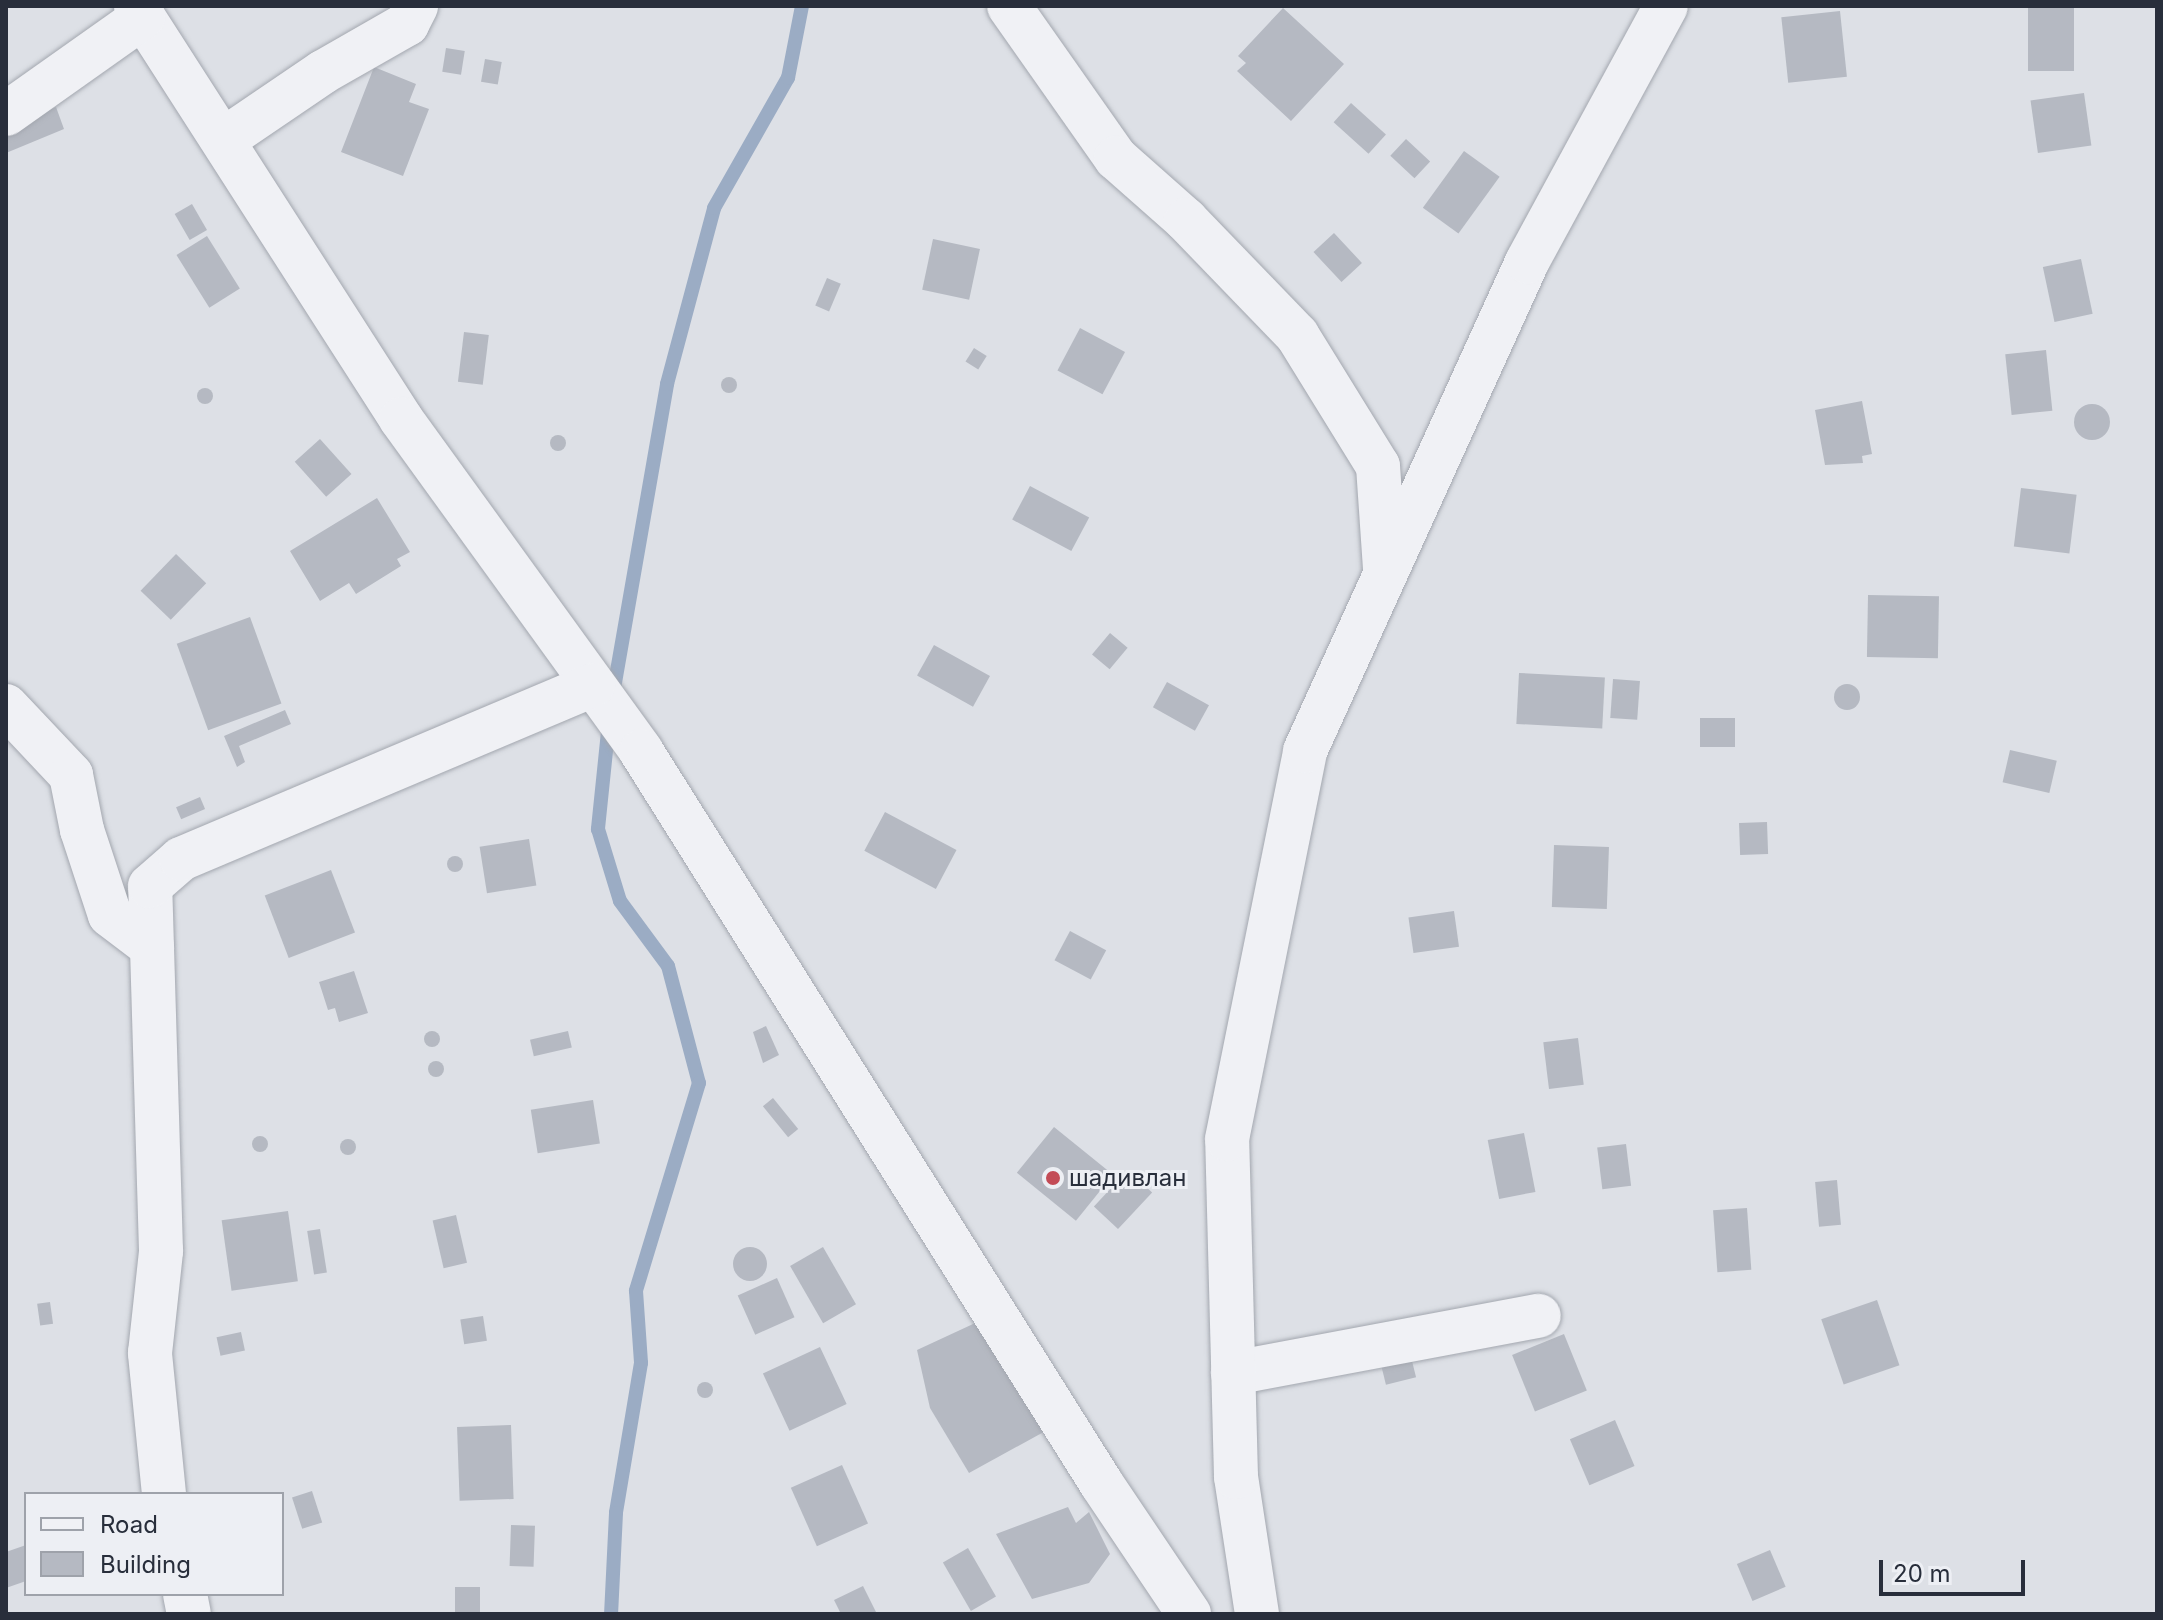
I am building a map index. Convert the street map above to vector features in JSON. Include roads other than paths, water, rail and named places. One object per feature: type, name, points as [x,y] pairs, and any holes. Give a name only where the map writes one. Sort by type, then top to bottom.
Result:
[{"type":"street","points":[[223,140],[323,72],[407,24],[416,6]]},
{"type":"street","points":[[1009,6],[1116,158],[1186,220],[1297,335],[1378,466],[1385,574]]},
{"type":"street","points":[[1257,1614],[1236,1477],[1227,1139],[1305,751],[1527,262],[1666,6]]},
{"type":"street","points":[[6,114],[140,12],[401,419],[641,751],[1101,1483],[1189,1614]]},
{"type":"street","points":[[164,1492],[150,1353],[161,1251],[150,886],[181,859],[593,685]]},
{"type":"street","points":[[6,706],[71,775],[110,915],[152,947]]},
{"type":"street","points":[[1233,1373],[1539,1316]]},
{"type":"waterway","points":[[613,694],[667,384],[714,208],[788,78],[802,6]]},
{"type":"waterway","points":[[609,722],[598,829],[620,901],[668,966],[699,1083],[636,1291],[641,1363],[616,1513],[611,1614]]},
{"type":"place","name":"шадивлан","points":[[1053,1178]]}]
